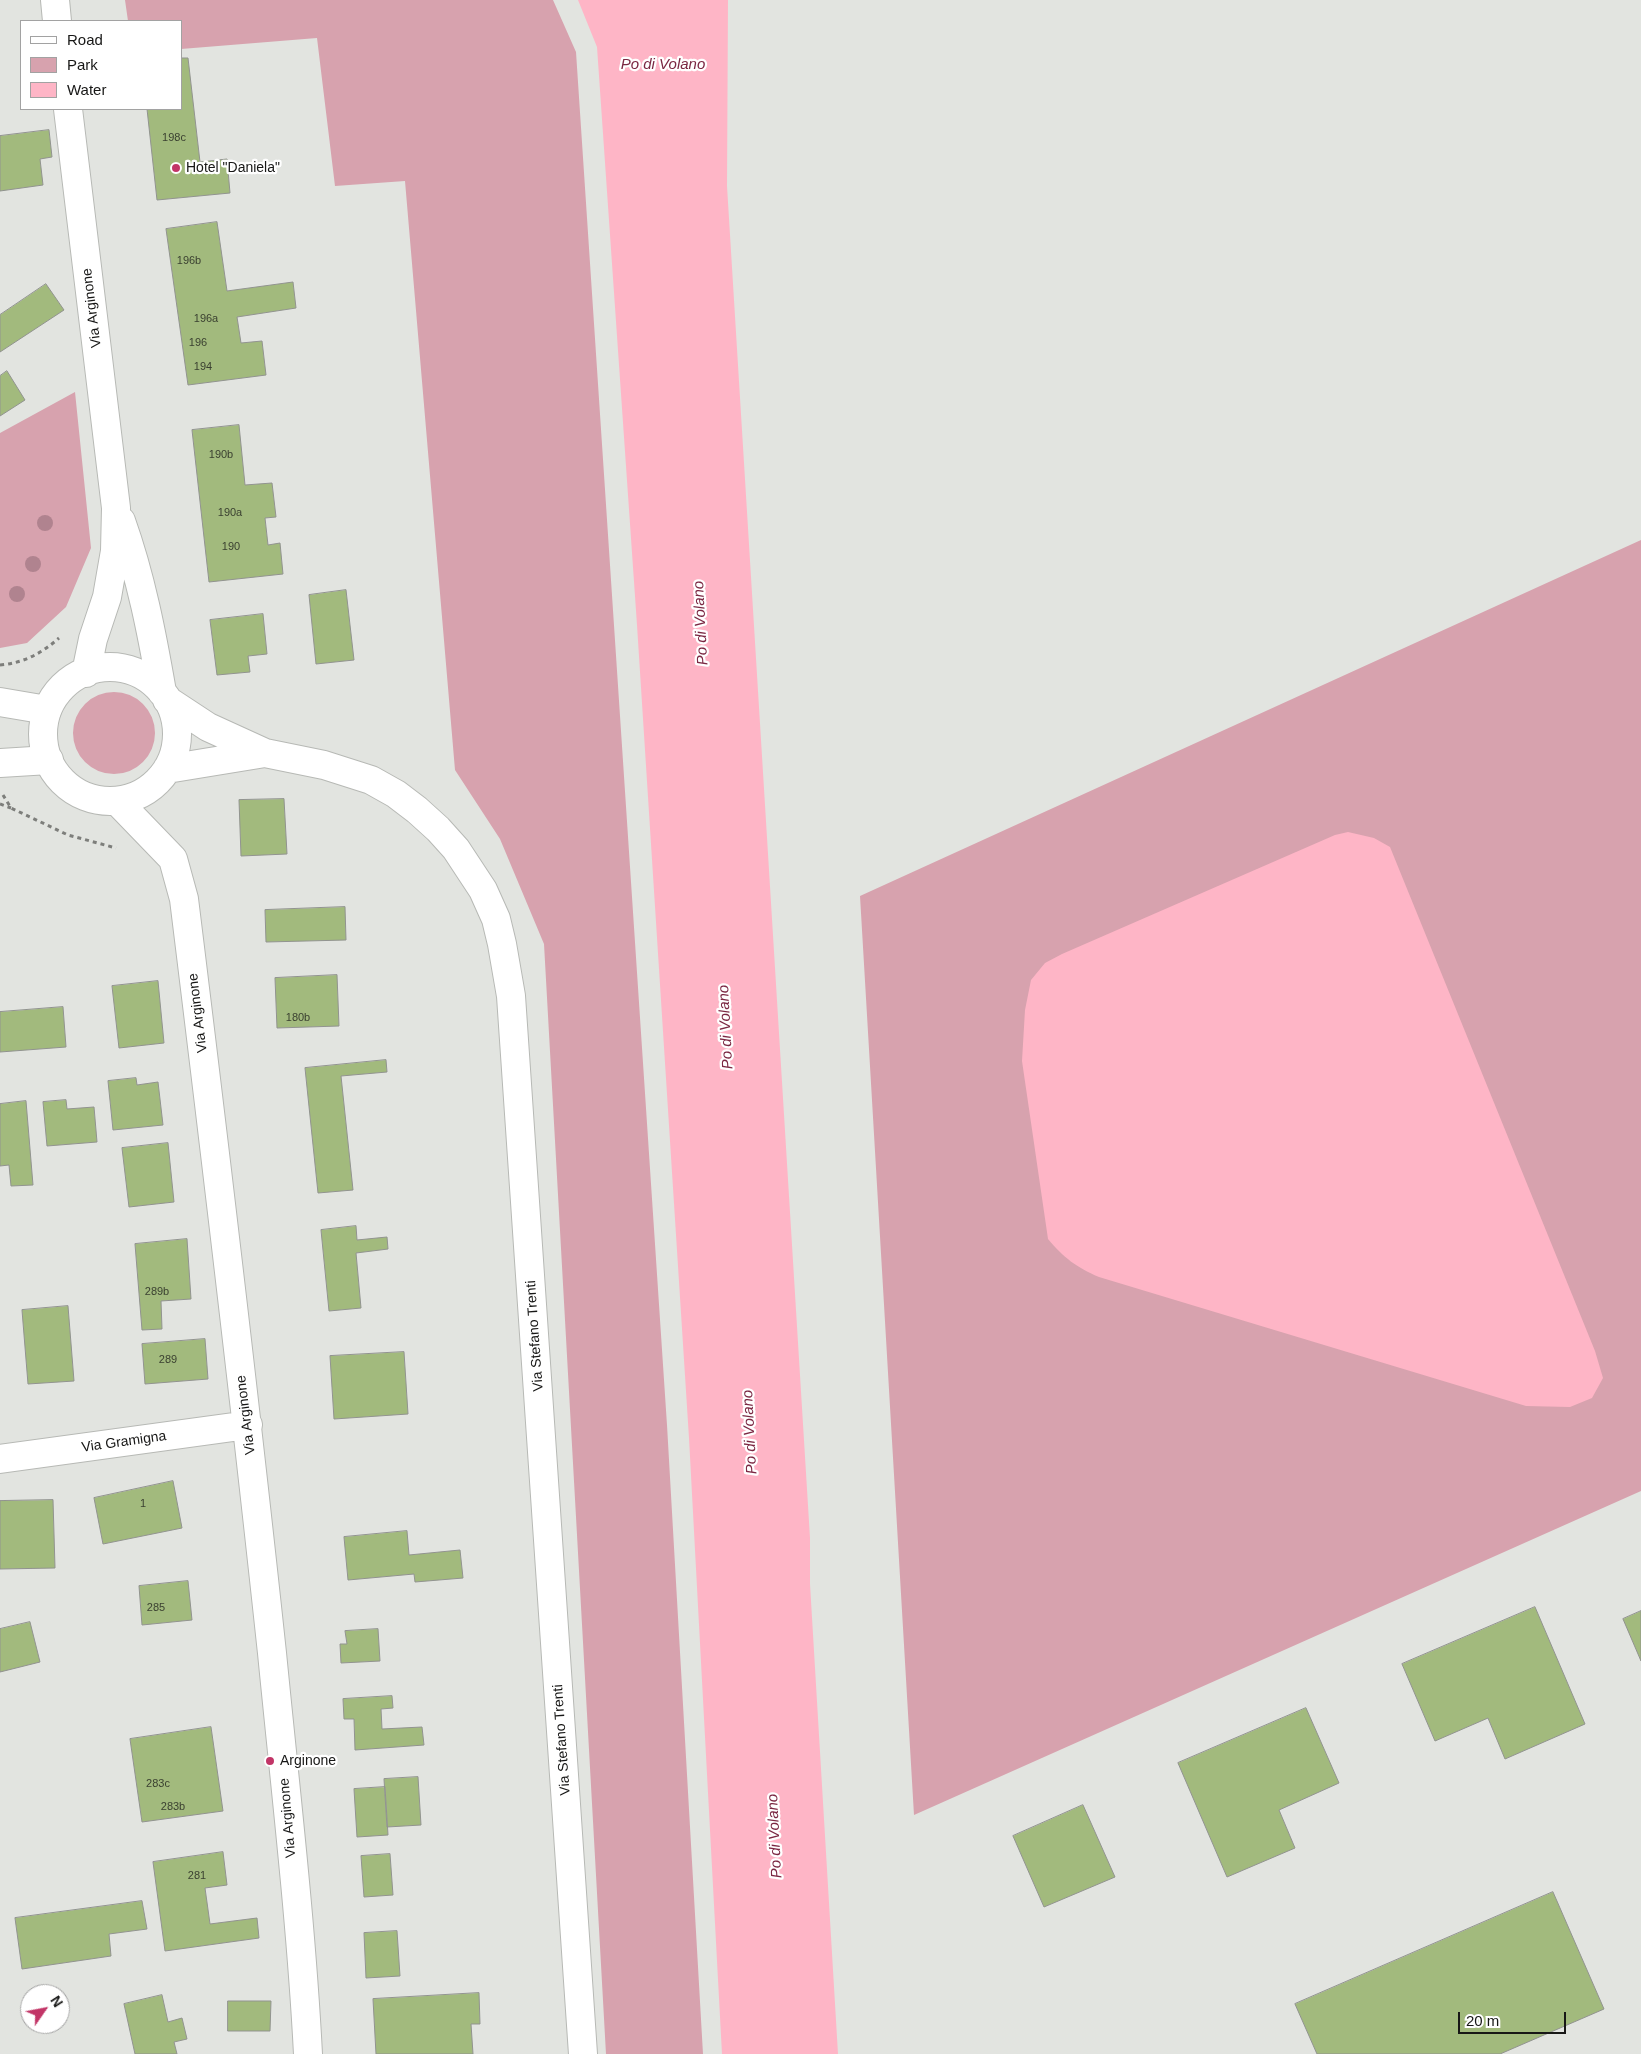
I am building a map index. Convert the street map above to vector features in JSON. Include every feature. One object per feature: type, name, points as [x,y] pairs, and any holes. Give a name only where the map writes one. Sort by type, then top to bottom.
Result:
[{"type":"main road","points":[[55,0],[57,20]]},
{"type":"main road","name":"Via Arginone","points":[[68,110],[116,508],[115,551],[108,597],[93,638],[86,673]]},
{"type":"main road","name":"Via Arginone","points":[[116,508],[137,570],[165,696]]},
{"type":"main road","name":"Via Stefano Trenti","points":[[165,696],[176,721],[177,737],[174,757],[167,769],[151,788],[138,796],[117,801],[99,801],[84,796],[57,776],[48,760],[44,746],[43,727],[48,710],[57,693],[67,683],[97,668],[116,668],[135,672],[208,728],[265,754],[324,765],[370,780],[396,794],[438,829],[456,849],[483,890],[496,919],[512,1005],[583,2054]]},
{"type":"main road","points":[[0,702],[48,710]]},
{"type":"main road","name":"Via Stefano Trenti","points":[[167,769],[265,754]]},
{"type":"main road","points":[[0,762],[48,760]]},
{"type":"main road","name":"Via Arginone","points":[[117,801],[173,859],[182,887],[248,1425],[302,1959],[308,2054]]},
{"type":"main road","name":"Via Gramigna","points":[[0,1459],[248,1425]]},
{"type":"path","points":[[0,789],[11,808]]},
{"type":"path","points":[[0,804],[68,835],[122,850]]},
{"type":"green space","points":[[125,0],[553,0],[576,52],[667,1425],[703,2054],[606,2054],[544,944],[500,839],[455,770],[405,181],[335,186],[317,38],[182,49],[182,20],[128,20]]},
{"type":"green space","points":[[75,392],[91,548],[66,607],[27,643],[0,648],[0,433]]},
{"type":"green space","points":[[1641,540],[1641,1491],[914,1815],[860,896]]},
{"type":"green space","points":[[114,692],[130,695],[143,704],[152,717],[155,733],[152,749],[143,762],[130,771],[114,774],[98,771],[85,762],[76,749],[73,733],[76,717],[85,704],[98,695]]},
{"type":"water","name":"Po di Volano","points":[[578,0],[728,0],[727,186],[810,1538],[810,1584],[838,2054],[722,2054],[689,1438],[637,625],[597,47]]},
{"type":"water","points":[[1348,832],[1374,838],[1390,847],[1595,1351],[1603,1378],[1592,1398],[1570,1407],[1526,1406],[1099,1277],[1071,1261],[1059,1252],[1048,1239],[1022,1061],[1025,1010],[1031,980],[1045,963],[1062,954],[1335,835]]},
{"type":"building","points":[[182,58],[188,58],[200,162],[227,159],[230,193],[157,200],[147,110],[182,110]]},
{"type":"building","points":[[49,130],[52,157],[40,159],[43,185],[0,191],[0,136]]},
{"type":"building","points":[[217,222],[227,291],[293,282],[296,308],[237,317],[241,343],[262,341],[266,375],[188,385],[166,229]]},
{"type":"building","points":[[46,284],[64,310],[0,352],[0,315]]},
{"type":"building","points":[[7,371],[25,400],[0,416],[0,376]]},
{"type":"building","points":[[239,425],[245,485],[272,483],[276,517],[265,518],[268,545],[280,543],[283,574],[209,582],[192,430]]},
{"type":"building","points":[[346,590],[354,660],[316,664],[309,595]]},
{"type":"building","points":[[263,614],[267,654],[248,656],[250,672],[217,675],[210,620]]},
{"type":"building","points":[[284,799],[287,854],[241,856],[239,800]]},
{"type":"building","points":[[345,907],[346,940],[266,942],[265,910]]},
{"type":"building","points":[[337,975],[339,1026],[277,1028],[275,978]]},
{"type":"building","points":[[158,981],[164,1043],[119,1048],[112,986]]},
{"type":"building","points":[[63,1007],[66,1047],[0,1052],[0,1012]]},
{"type":"building","points":[[386,1060],[387,1072],[341,1076],[353,1190],[318,1193],[305,1068]]},
{"type":"building","points":[[136,1078],[137,1085],[158,1082],[163,1125],[113,1130],[108,1081]]},
{"type":"building","points":[[66,1100],[67,1109],[94,1107],[97,1142],[47,1146],[43,1102]]},
{"type":"building","points":[[26,1101],[33,1185],[11,1186],[9,1165],[0,1166],[0,1104]]},
{"type":"building","points":[[168,1143],[174,1202],[129,1207],[122,1148]]},
{"type":"building","points":[[356,1226],[357,1240],[387,1237],[388,1249],[356,1253],[361,1308],[329,1311],[321,1230]]},
{"type":"building","points":[[187,1239],[191,1299],[161,1301],[162,1329],[142,1330],[135,1244]]},
{"type":"building","points":[[68,1306],[74,1381],[28,1384],[22,1310]]},
{"type":"building","points":[[205,1339],[208,1379],[145,1384],[142,1344]]},
{"type":"building","points":[[404,1352],[408,1414],[334,1419],[330,1356]]},
{"type":"building","points":[[173,1481],[182,1528],[103,1544],[94,1498]]},
{"type":"building","points":[[53,1500],[55,1568],[0,1569],[0,1501]]},
{"type":"building","points":[[407,1531],[409,1555],[460,1550],[463,1578],[415,1582],[414,1574],[348,1580],[344,1537]]},
{"type":"building","points":[[188,1581],[192,1620],[142,1625],[139,1586]]},
{"type":"building","points":[[1535,1607],[1585,1724],[1505,1759],[1488,1718],[1435,1741],[1402,1664]]},
{"type":"building","points":[[1641,1611],[1641,1661],[1623,1619]]},
{"type":"building","points":[[30,1622],[40,1662],[0,1672],[0,1629]]},
{"type":"building","points":[[378,1629],[380,1661],[341,1663],[340,1644],[347,1644],[345,1631]]},
{"type":"building","points":[[392,1696],[393,1708],[381,1709],[382,1729],[422,1727],[424,1745],[355,1750],[354,1719],[344,1719],[343,1699]]},
{"type":"building","points":[[1306,1708],[1339,1783],[1279,1810],[1295,1848],[1227,1877],[1178,1763]]},
{"type":"building","points":[[211,1727],[223,1811],[142,1822],[130,1739]]},
{"type":"building","points":[[418,1777],[421,1825],[387,1827],[384,1779]]},
{"type":"building","points":[[385,1787],[388,1835],[357,1837],[354,1789]]},
{"type":"building","points":[[1083,1805],[1115,1877],[1044,1907],[1013,1836]]},
{"type":"building","points":[[223,1852],[227,1885],[205,1888],[210,1924],[257,1918],[259,1938],[165,1951],[153,1862]]},
{"type":"building","points":[[390,1854],[393,1895],[364,1897],[361,1856]]},
{"type":"building","points":[[1553,1892],[1604,2009],[1500,2054],[1317,2054],[1295,2004]]},
{"type":"building","points":[[142,1901],[147,1929],[109,1934],[111,1956],[22,1969],[15,1918]]},
{"type":"building","points":[[397,1931],[400,1976],[366,1978],[364,1933]]},
{"type":"building","points":[[479,1993],[480,2024],[471,2024],[473,2054],[376,2054],[373,1999]]},
{"type":"building","points":[[162,1995],[168,2022],[182,2018],[187,2039],[174,2042],[177,2054],[135,2054],[124,2004]]},
{"type":"building","points":[[228,2001],[271,2001],[270,2031],[228,2031]]},
{"type":"place","name":"Hotel \"Daniela\"","points":[[176,168]]},
{"type":"place","name":"Arginone","points":[[270,1761]]}]
